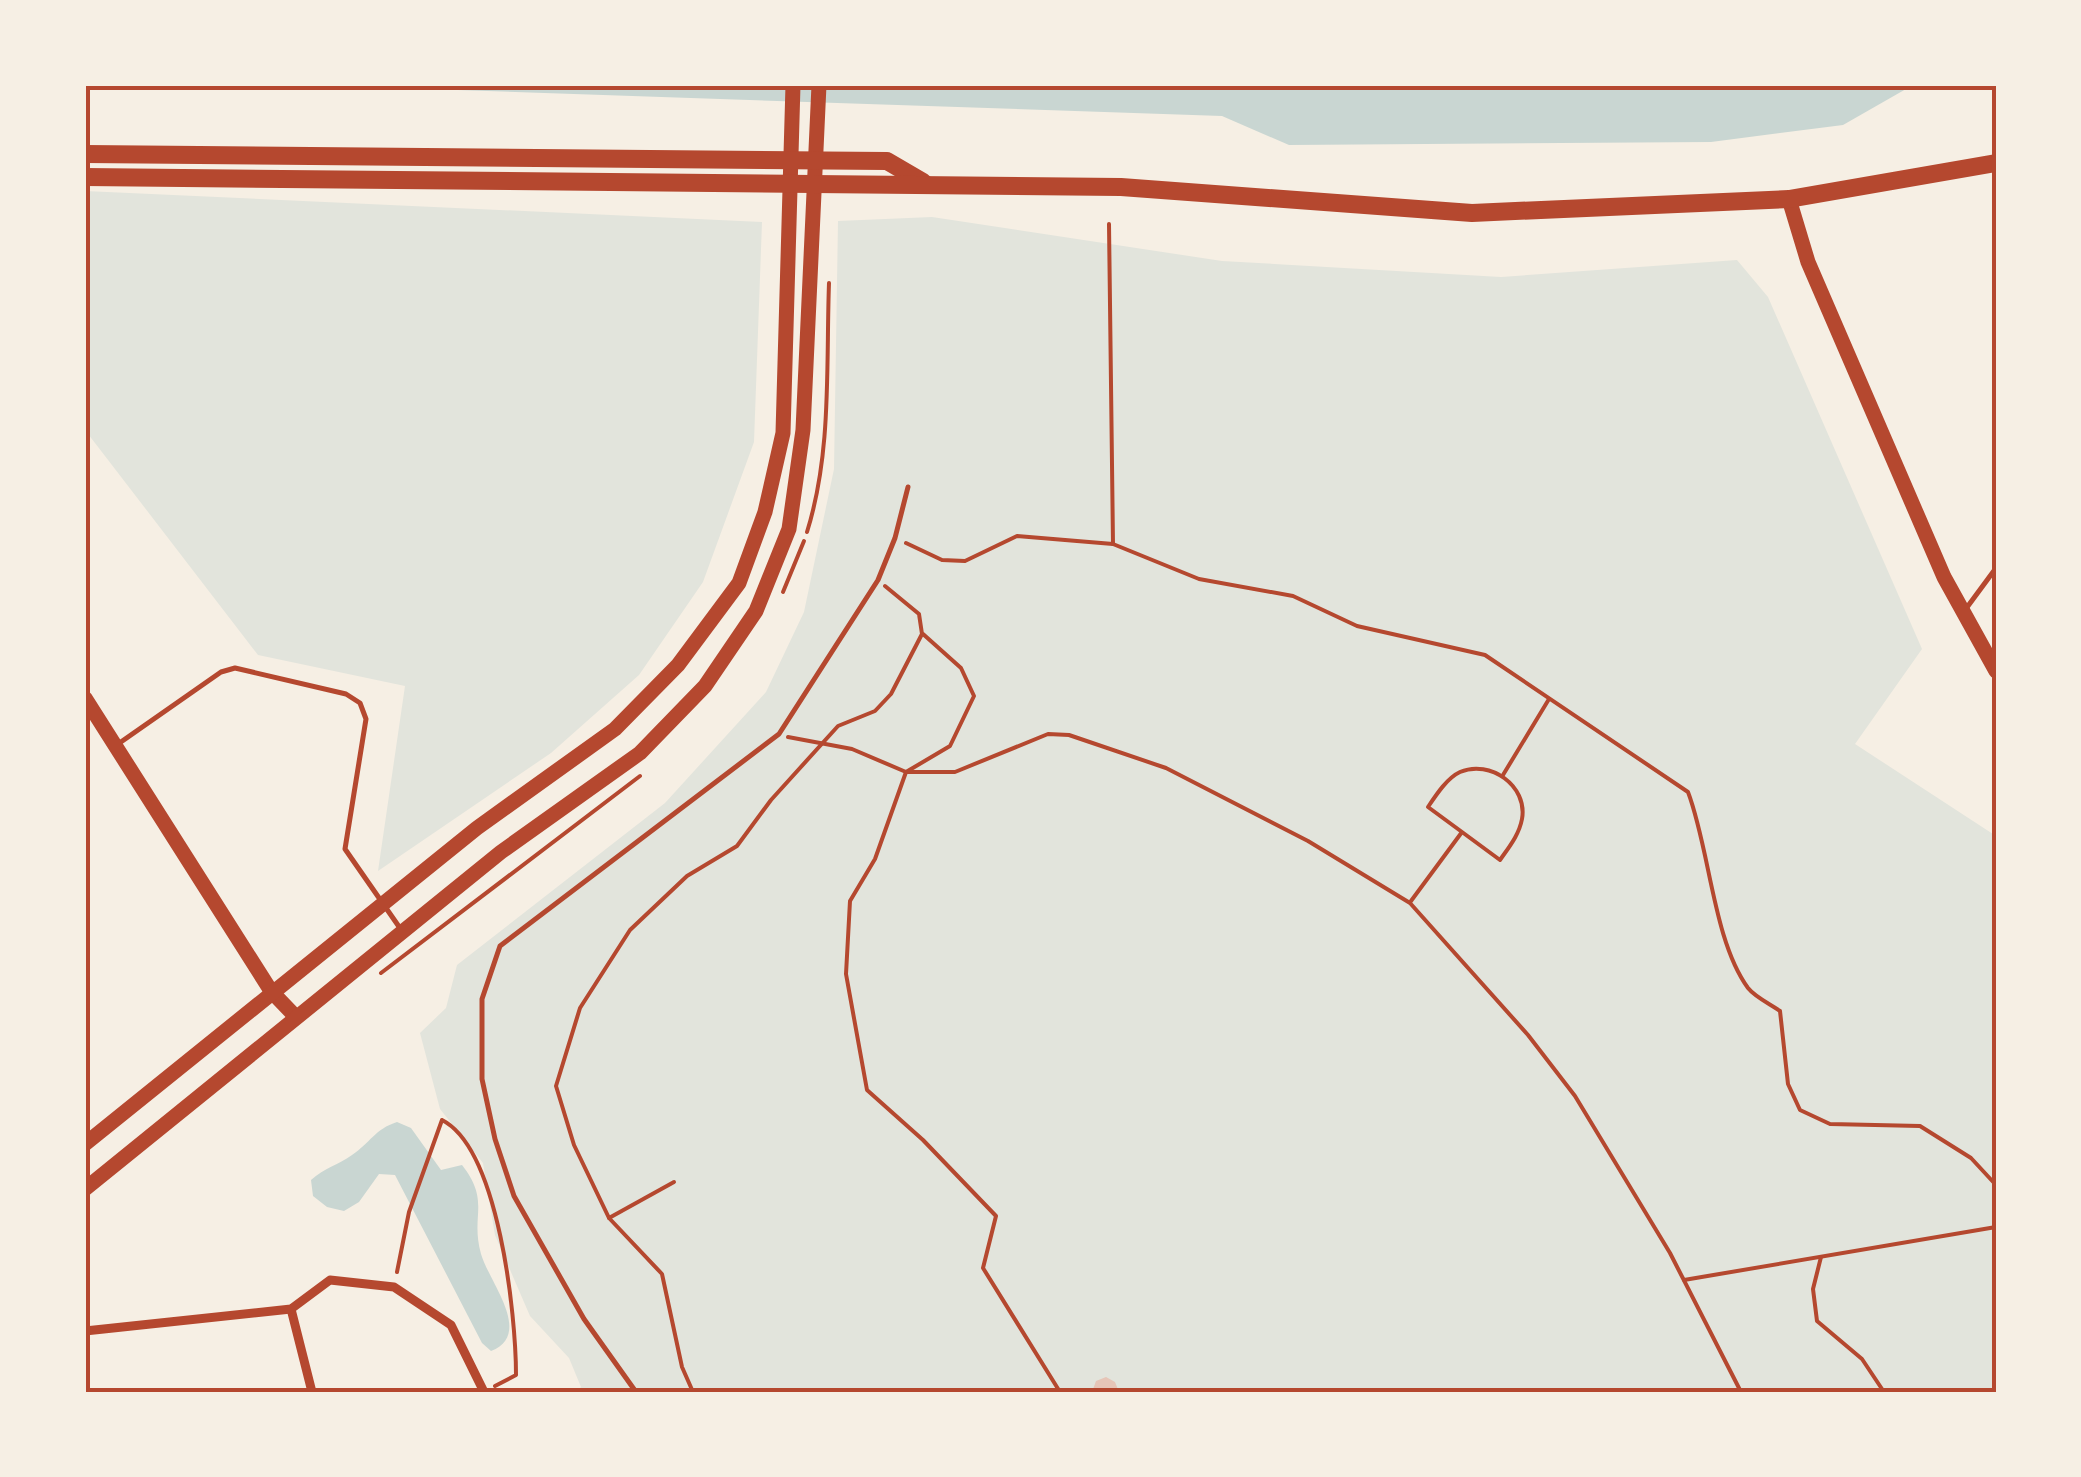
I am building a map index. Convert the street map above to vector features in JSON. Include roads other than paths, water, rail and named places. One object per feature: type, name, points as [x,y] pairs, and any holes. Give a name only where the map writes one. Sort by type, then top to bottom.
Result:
[{"type":"main road","points":[[85,1144],[271,990],[477,828],[615,730],[678,664],[739,583],[765,512],[783,433],[793,85]]},
{"type":"main road","points":[[85,1189],[294,1015],[501,852],[640,753],[706,686],[756,610],[789,529],[803,430],[819,85]]},
{"type":"main road","points":[[85,154],[887,161],[928,185]]},
{"type":"main road","points":[[85,177],[1122,187],[1472,213],[1789,199],[1996,163]]},
{"type":"main road","points":[[1789,199],[1808,262],[1964,612],[1996,671]]},
{"type":"main road","points":[[85,698],[271,990],[294,1015]]},
{"type":"street","points":[[85,1330],[291,1309],[330,1280],[394,1287],[451,1326],[484,1392]]},
{"type":"street","points":[[291,1309],[312,1392]]},
{"type":"lane","points":[[636,1392],[584,1319],[514,1196],[482,1078],[482,999],[500,946],[780,734],[878,580],[895,538],[908,487]]},
{"type":"lane","points":[[1964,612],[1996,568]]},
{"type":"lane","points":[[116,746],[221,672],[235,668],[346,694],[360,703],[366,719],[345,849],[380,906],[402,932]]}]
